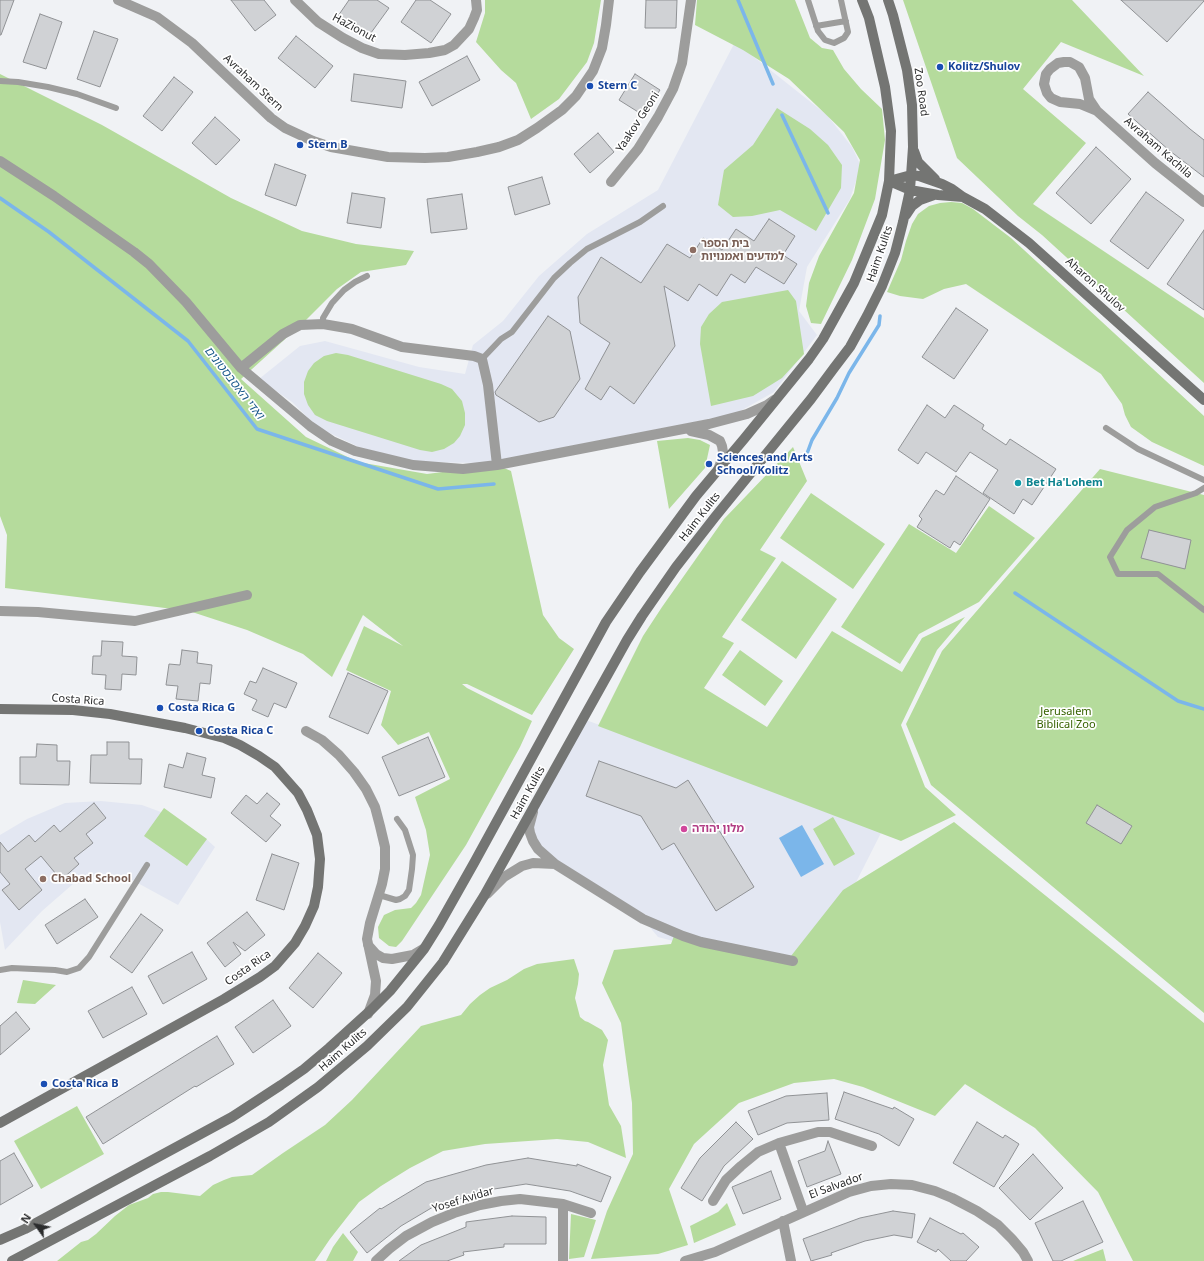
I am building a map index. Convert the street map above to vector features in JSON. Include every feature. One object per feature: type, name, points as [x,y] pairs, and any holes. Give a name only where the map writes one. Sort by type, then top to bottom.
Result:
[{"type":"main road","points":[[862,0],[869,18],[886,92],[891,131],[889,181],[911,175]]},
{"type":"main road","name":"Zoo Road","points":[[888,0],[894,15],[907,70],[912,105],[913,147],[910,190]]},
{"type":"main road","points":[[913,147],[916,158],[923,168],[942,184]]},
{"type":"main road","name":"Aharon Shulov","points":[[911,175],[942,184],[994,216],[1028,243],[1204,400]]},
{"type":"main road","name":"Aharon Shulov","points":[[889,181],[910,190],[938,195],[963,197]]},
{"type":"main road","name":"Haim Kulits","points":[[0,1240],[24,1229],[143,1165],[232,1117],[256,1102],[304,1069],[352,1029],[390,991],[424,949],[439,925],[474,864],[606,622],[659,545],[696,496],[716,474],[809,359],[822,339],[854,283],[882,215],[889,181]]},
{"type":"main road","name":"Haim Kulits","points":[[12,1261],[244,1137],[269,1122],[318,1087],[367,1046],[407,1007],[443,962],[484,896],[627,640],[653,600],[715,517],[811,399],[850,347],[882,286],[895,253],[910,190]]},
{"type":"main road","points":[[903,222],[908,212],[916,202],[926,197],[938,195]]},
{"type":"main road","name":"Costa Rica","points":[[0,710],[73,710],[110,714],[185,728],[224,738],[240,745],[275,767],[298,793],[317,835],[320,858],[318,887],[314,906],[295,943],[275,966],[224,999],[0,1123]]},
{"type":"street","name":"Avraham Stern","points":[[118,0],[157,16],[192,43],[271,118],[285,128],[313,141],[331,147],[388,157],[425,158],[448,157],[499,147],[518,140],[562,110],[576,96],[592,71],[602,48],[609,0]]},
{"type":"street","name":"HaZionut","points":[[295,0],[318,22],[362,48],[379,54],[405,55],[445,50],[454,45],[469,29],[477,10],[476,0]]},
{"type":"street","name":"Yaakov Geoni","points":[[611,182],[638,149],[673,89],[682,63],[691,0]]},
{"type":"street","points":[[1070,62],[1079,67],[1084,75],[1089,99],[1097,111],[1080,104],[1060,102],[1051,98],[1047,93],[1044,84],[1045,77],[1055,64],[1070,62]]},
{"type":"street","name":"Avraham Kachila","points":[[1097,111],[1155,163],[1204,202]]},
{"type":"street","points":[[0,161],[54,196],[149,264],[186,302],[241,368],[310,426],[332,440],[355,451],[413,465],[463,469],[497,465],[683,429],[747,414],[767,405],[778,397]]},
{"type":"street","points":[[241,368],[283,334],[300,326],[322,324],[352,329],[402,347],[474,356],[482,359],[488,385],[497,465]]},
{"type":"street","points":[[683,429],[709,435],[720,441],[722,446],[722,459],[716,474]]},
{"type":"street","points":[[0,611],[38,612],[135,622],[248,595]]},
{"type":"street","points":[[306,731],[322,740],[339,755],[366,789],[375,807],[385,847],[385,869],[367,939],[376,981],[375,995],[368,1014]]},
{"type":"street","points":[[536,804],[529,827],[530,835],[538,849],[555,864],[643,919],[701,942],[793,962]]},
{"type":"street","points":[[484,896],[504,877],[522,866],[533,863],[555,864]]},
{"type":"street","points":[[368,945],[376,954],[383,958],[392,959],[413,955],[424,949]]},
{"type":"street","points":[[713,1201],[726,1180],[741,1166],[758,1152],[779,1143],[818,1132],[830,1132],[872,1146]]},
{"type":"street","points":[[779,1143],[803,1211]]},
{"type":"street","name":"El Salvador","points":[[685,1261],[715,1252],[803,1211],[849,1192],[871,1186],[891,1184],[912,1185],[935,1191],[978,1211],[998,1225],[1012,1239],[1023,1252],[1028,1261]]},
{"type":"street","name":"Yosef Avidar","points":[[376,1261],[406,1236],[432,1222],[454,1213],[501,1201],[520,1199],[563,1204],[591,1213]]},
{"type":"street","points":[[563,1204],[563,1261]]},
{"type":"street","points":[[783,1221],[792,1261]]},
{"type":"lane","points":[[808,0],[816,26],[825,40],[834,43],[844,38],[848,32],[841,0]]},
{"type":"lane","points":[[816,26],[846,21]]},
{"type":"lane","points":[[0,82],[18,82],[48,87],[77,94],[116,108]]},
{"type":"lane","points":[[482,359],[501,339],[512,332],[554,278],[570,263],[587,249],[640,222],[663,206]]},
{"type":"lane","points":[[322,324],[323,318],[332,303],[344,290],[367,276]]},
{"type":"lane","points":[[1106,428],[1138,449],[1204,480]]},
{"type":"lane","points":[[1204,488],[1196,493],[1155,507],[1127,530],[1110,557],[1118,574],[1158,574],[1204,610]]},
{"type":"lane","points":[[379,895],[396,900],[405,896],[409,890],[413,855],[405,830],[397,819]]},
{"type":"lane","points":[[0,970],[12,968],[68,972],[79,968],[89,957],[147,865]]},
{"type":"shaded area","name":"בית הספר למדעים ואמנויות","points":[[735,42],[827,115],[852,147],[861,166],[850,199],[807,267],[799,311],[817,335],[774,392],[735,414],[485,463],[413,462],[359,447],[317,427],[292,402],[259,379],[300,346],[325,341],[419,367],[465,374],[473,345],[503,321],[539,276],[587,234],[658,190]]},
{"type":"shaded area","points":[[583,719],[884,827],[808,977],[658,937],[643,919],[538,849],[531,818]]},
{"type":"shaded area","name":"Chabad School","points":[[101,801],[142,805],[177,818],[204,837],[215,847],[178,905],[123,875],[100,874],[73,884],[42,911],[5,950],[0,922],[0,835],[27,819],[65,803]]},
{"type":"green space","points":[[485,0],[601,0],[594,43],[587,62],[559,99],[531,119],[516,83],[501,70],[476,42],[485,13]]},
{"type":"green space","points":[[697,0],[795,0],[810,38],[822,48],[833,50],[844,69],[861,89],[882,109],[885,140],[875,199],[852,260],[821,324],[811,323],[806,306],[809,283],[819,256],[854,193],[860,160],[844,132],[789,79],[743,50],[695,25]]},
{"type":"green space","points":[[903,0],[1072,0],[1144,76],[1061,42],[1023,89],[1086,143],[1033,204],[1204,318],[1204,383],[1042,235],[1018,216],[957,158]]},
{"type":"green space","points":[[0,74],[102,125],[231,198],[302,231],[356,244],[414,251],[406,265],[361,272],[337,289],[304,322],[241,379],[306,437],[358,462],[427,474],[497,465],[511,471],[543,615],[559,638],[574,649],[532,715],[467,684],[462,684],[532,721],[520,747],[466,845],[402,941],[396,947],[389,946],[379,938],[378,927],[384,915],[395,910],[411,908],[416,903],[421,895],[430,855],[426,830],[415,797],[450,779],[429,732],[398,745],[381,725],[391,691],[346,670],[364,626],[403,646],[363,615],[332,677],[303,654],[247,630],[189,611],[5,588],[7,535],[0,516]]},
{"type":"green space","points":[[777,108],[810,129],[828,145],[842,165],[841,188],[816,231],[780,210],[752,216],[733,217],[718,205],[724,170],[753,145]]},
{"type":"green space","points":[[951,202],[962,203],[973,209],[1011,238],[1204,416],[1204,466],[1152,442],[1131,427],[1125,415],[1122,404],[1101,374],[966,284],[944,289],[923,299],[900,296],[887,292],[901,260],[912,224],[918,214],[929,206]]},
{"type":"green space","points":[[788,290],[796,301],[804,354],[782,378],[753,396],[711,406],[700,344],[701,327],[709,314],[722,302]]},
{"type":"green space","points":[[336,353],[348,355],[441,384],[452,389],[462,401],[465,413],[465,425],[460,436],[454,443],[444,449],[432,452],[420,450],[327,421],[315,415],[308,405],[304,394],[304,382],[308,371],[314,363],[324,356]]},
{"type":"green space","points":[[688,438],[700,440],[710,445],[705,468],[669,509],[657,441]]},
{"type":"green space","points":[[793,447],[807,481],[760,550],[776,558],[722,637],[734,643],[704,688],[767,727],[832,631],[902,672],[922,638],[965,617],[937,650],[901,725],[925,787],[956,815],[901,841],[598,726],[643,636],[662,607],[724,519]]},
{"type":"green space","name":"Jerusalem Biblical Zoo","points":[[1100,469],[1204,495],[1204,1013],[931,785],[906,724],[942,651]]},
{"type":"green space","points":[[811,493],[885,544],[853,589],[780,538]]},
{"type":"green space","points":[[989,506],[1035,538],[979,602],[919,634],[900,664],[841,627],[909,524],[956,553]]},
{"type":"green space","points":[[782,561],[837,599],[796,659],[741,620]]},
{"type":"green space","points":[[740,650],[783,681],[765,706],[722,675]]},
{"type":"green space","points":[[164,808],[207,839],[187,866],[144,836]]},
{"type":"green space","points":[[833,817],[855,854],[834,866],[813,829]]},
{"type":"green space","points":[[954,822],[1204,1023],[1204,1261],[1133,1261],[1098,1192],[1035,1128],[965,1084],[935,1116],[863,1087],[834,1079],[794,1083],[739,1103],[694,1144],[669,1189],[688,1245],[658,1254],[591,1259],[607,1211],[633,1154],[632,1103],[621,1023],[602,983],[614,950],[671,944],[674,936],[791,956],[843,890]]},
{"type":"green space","points":[[574,959],[579,974],[575,998],[580,1017],[602,1030],[608,1040],[603,1065],[609,1105],[621,1126],[626,1158],[588,1142],[557,1139],[485,1144],[443,1151],[410,1168],[359,1202],[315,1261],[57,1261],[81,1242],[88,1240],[96,1234],[129,1205],[148,1198],[153,1194],[168,1192],[200,1196],[213,1185],[224,1180],[232,1177],[252,1175],[325,1125],[352,1100],[421,1026],[461,1015],[480,995],[524,969],[537,964]]},
{"type":"green space","points":[[23,980],[56,985],[35,1004],[17,1003]]},
{"type":"green space","points":[[77,1106],[104,1154],[41,1189],[14,1141]]},
{"type":"green space","points":[[727,1203],[736,1225],[694,1243],[690,1226],[718,1212]]},
{"type":"green space","points":[[571,1214],[596,1220],[584,1257],[569,1259]]},
{"type":"green space","points":[[343,1233],[358,1252],[353,1261],[326,1261],[333,1247]]},
{"type":"green space","points":[[1103,1249],[1106,1261],[1073,1261]]},
{"type":"water","points":[[802,825],[824,864],[801,877],[779,838]]},
{"type":"building","points":[[0,0],[14,0],[1,35],[0,35]]},
{"type":"building","points":[[231,0],[264,0],[276,15],[255,31]]},
{"type":"building","points":[[349,0],[377,0],[389,8],[368,37],[338,16]]},
{"type":"building","points":[[416,0],[430,0],[451,14],[431,43],[401,22]]},
{"type":"building","points":[[646,0],[677,0],[676,28],[645,28]]},
{"type":"building","points":[[1121,0],[1204,0],[1204,1],[1167,42]]},
{"type":"building","points":[[40,14],[62,22],[46,69],[23,62]]},
{"type":"building","points":[[94,31],[118,39],[100,87],[77,79]]},
{"type":"building","points":[[296,36],[333,66],[315,88],[278,58]]},
{"type":"building","points":[[467,56],[480,80],[432,106],[419,82]]},
{"type":"building","points":[[354,74],[406,81],[402,108],[351,101]]},
{"type":"building","points":[[635,74],[660,90],[643,115],[619,100]]},
{"type":"building","points":[[174,77],[193,92],[162,131],[143,116]]},
{"type":"building","points":[[1148,92],[1204,140],[1204,177],[1170,151],[1128,114]]},
{"type":"building","points":[[215,117],[240,140],[216,165],[192,143]]},
{"type":"building","points":[[598,133],[614,152],[590,173],[574,154]]},
{"type":"building","points":[[1096,147],[1131,179],[1091,224],[1056,193]]},
{"type":"building","points":[[275,164],[306,175],[296,206],[265,195]]},
{"type":"building","points":[[542,177],[550,204],[515,215],[508,187]]},
{"type":"building","points":[[1146,192],[1184,220],[1148,269],[1110,241]]},
{"type":"building","points":[[352,193],[385,198],[381,228],[347,223]]},
{"type":"building","points":[[462,194],[467,229],[431,233],[427,199]]},
{"type":"building","points":[[769,219],[795,236],[783,255],[797,264],[784,284],[756,267],[745,283],[731,274],[717,296],[699,284],[688,301],[664,286],[675,346],[634,404],[610,386],[601,400],[585,389],[610,343],[580,323],[578,297],[601,257],[641,283],[667,244],[690,258],[703,238],[722,250],[736,229],[754,241]]},
{"type":"building","points":[[1204,230],[1204,310],[1167,284]]},
{"type":"building","points":[[956,308],[988,330],[954,379],[922,357]]},
{"type":"building","points":[[548,316],[570,331],[580,379],[554,417],[539,422],[496,395],[495,392]]},
{"type":"building","name":"Bet Ha'Lohem","points":[[927,405],[945,418],[954,405],[984,425],[982,429],[1006,445],[1010,439],[1056,469],[1032,505],[1023,499],[1014,514],[983,493],[998,470],[970,452],[956,472],[926,452],[918,464],[898,450]]},
{"type":"building","points":[[956,476],[990,499],[960,545],[954,541],[950,548],[917,527],[922,519],[919,516],[936,490],[944,495]]},
{"type":"building","points":[[1149,530],[1191,540],[1185,569],[1141,558]]},
{"type":"building","points":[[102,641],[123,642],[122,656],[137,657],[136,675],[122,674],[121,690],[105,689],[106,675],[92,674],[93,656],[101,656]]},
{"type":"building","points":[[182,650],[198,652],[197,663],[212,665],[210,684],[200,683],[198,701],[176,699],[178,686],[166,685],[169,664],[180,665]]},
{"type":"building","points":[[263,668],[297,683],[286,708],[274,703],[268,717],[252,710],[257,700],[244,694],[250,681],[256,683]]},
{"type":"building","points":[[348,673],[388,691],[368,734],[329,717]]},
{"type":"building","points":[[428,737],[445,777],[399,796],[382,757]]},
{"type":"building","points":[[107,742],[129,742],[129,759],[142,759],[141,784],[90,783],[91,755],[107,755]]},
{"type":"building","points":[[37,744],[57,745],[57,761],[70,761],[69,785],[20,784],[20,757],[36,757]]},
{"type":"building","points":[[187,753],[206,758],[202,775],[215,778],[211,798],[164,787],[169,764],[183,768]]},
{"type":"building","name":"מלון יהודה","points":[[599,761],[676,788],[688,780],[754,887],[716,911],[674,843],[662,850],[641,816],[586,796]]},
{"type":"building","points":[[267,793],[280,804],[270,816],[281,825],[266,842],[231,813],[246,795],[257,804]]},
{"type":"building","points":[[94,803],[106,818],[86,834],[93,843],[74,858],[79,864],[61,880],[41,856],[25,869],[42,890],[19,910],[2,890],[10,884],[0,872],[0,842],[8,852],[29,835],[35,842],[54,825],[60,832]]},
{"type":"building","points":[[1097,805],[1132,826],[1121,844],[1086,823]]},
{"type":"building","points":[[272,854],[299,863],[284,910],[256,900]]},
{"type":"building","points":[[85,899],[98,917],[57,944],[45,925]]},
{"type":"building","points":[[247,912],[265,935],[245,951],[233,942],[241,954],[225,967],[207,943]]},
{"type":"building","points":[[141,914],[163,930],[132,973],[110,957]]},
{"type":"building","points":[[192,952],[207,979],[163,1004],[148,976]]},
{"type":"building","points":[[318,953],[342,973],[313,1008],[289,988]]},
{"type":"building","points":[[132,987],[147,1014],[103,1038],[88,1011]]},
{"type":"building","points":[[273,1000],[291,1026],[253,1053],[235,1027]]},
{"type":"building","points":[[16,1012],[30,1029],[0,1055],[0,1026]]},
{"type":"building","points":[[217,1036],[234,1064],[196,1087],[195,1086],[103,1144],[86,1117]]},
{"type":"building","points":[[844,1092],[893,1109],[894,1107],[914,1119],[899,1146],[879,1134],[835,1119]]},
{"type":"building","points":[[827,1093],[829,1120],[787,1123],[758,1135],[748,1111],[786,1096]]},
{"type":"building","points":[[736,1122],[753,1139],[724,1166],[702,1201],[681,1188],[700,1158]]},
{"type":"building","points":[[977,1122],[1003,1138],[1005,1135],[1019,1144],[994,1187],[953,1163]]},
{"type":"building","points":[[828,1141],[841,1174],[807,1187],[798,1161],[825,1151]]},
{"type":"building","points":[[14,1153],[33,1186],[0,1205],[0,1161]]},
{"type":"building","points":[[1033,1154],[1063,1188],[1030,1220],[999,1188]]},
{"type":"building","points":[[528,1158],[577,1166],[577,1164],[611,1177],[601,1202],[570,1191],[526,1184],[475,1192],[476,1194],[433,1207],[401,1226],[367,1253],[350,1232],[380,1208],[381,1209],[426,1182],[486,1165]]},
{"type":"building","points":[[771,1171],[781,1199],[743,1214],[732,1187]]},
{"type":"building","points":[[1083,1201],[1103,1242],[1061,1261],[1053,1261],[1035,1223]]},
{"type":"building","points":[[893,1211],[915,1214],[912,1238],[894,1235],[865,1241],[831,1253],[832,1255],[811,1261],[803,1239],[860,1218]]},
{"type":"building","points":[[512,1216],[546,1217],[546,1244],[504,1244],[504,1247],[463,1252],[464,1255],[447,1261],[399,1261],[421,1245],[466,1227],[466,1222]]},
{"type":"building","points":[[930,1218],[961,1234],[963,1233],[979,1247],[966,1261],[951,1261],[938,1249],[936,1252],[917,1242]]},
{"type":"waterway","points":[[738,0],[773,84]]},
{"type":"waterway","points":[[782,115],[828,213]]},
{"type":"waterway","name":"ואדי האסבסטונים","points":[[0,198],[49,232],[188,341],[257,429],[438,489],[494,484]]},
{"type":"waterway","points":[[805,459],[812,440],[837,398],[849,373],[879,325],[880,316]]},
{"type":"waterway","points":[[1015,593],[1178,701],[1204,709]]},
{"type":"place","name":"Kolitz/Shulov","points":[[940,67]]},
{"type":"place","name":"Stern C","points":[[590,86]]},
{"type":"place","name":"Stern B","points":[[300,145]]},
{"type":"place","name":"בית הספר למדעים ואמנויות","points":[[693,250]]},
{"type":"place","name":"Sciences and Arts School/Kolitz","points":[[709,464]]},
{"type":"place","name":"Bet Ha'Lohem","points":[[1018,483]]},
{"type":"place","name":"Costa Rica G","points":[[160,708]]},
{"type":"place","name":"Costa Rica C","points":[[199,731]]},
{"type":"place","name":"מלון יהודה","points":[[684,829]]},
{"type":"place","name":"Chabad School","points":[[43,879]]},
{"type":"place","name":"Costa Rica B","points":[[44,1084]]}]
